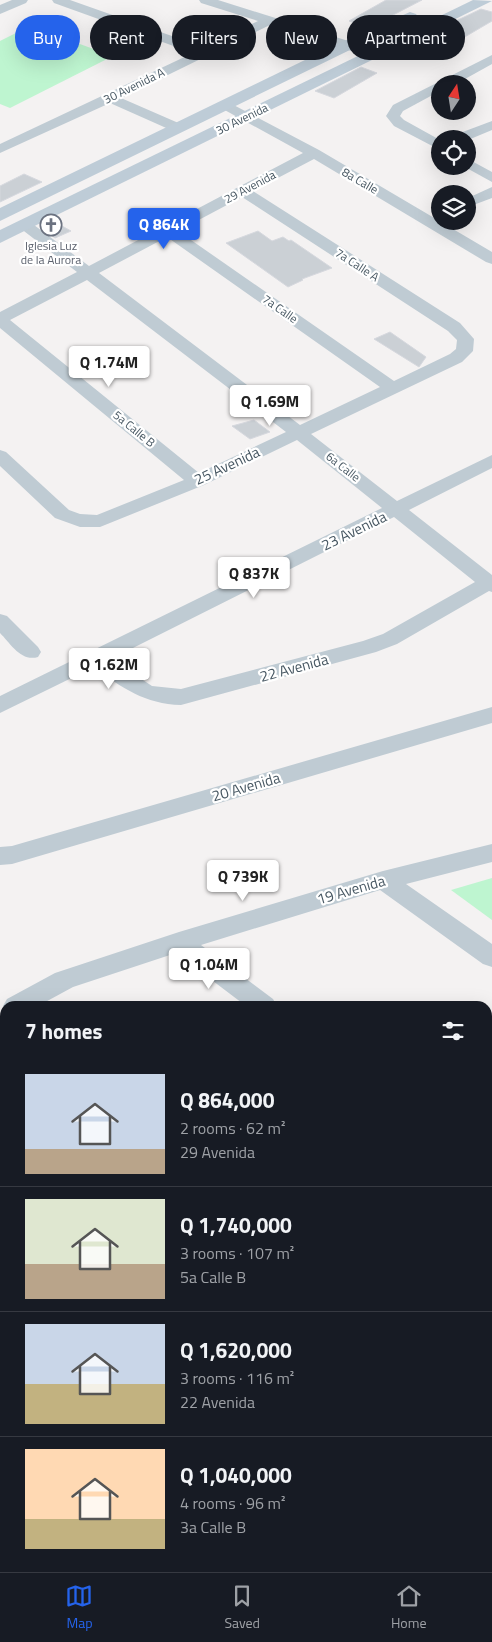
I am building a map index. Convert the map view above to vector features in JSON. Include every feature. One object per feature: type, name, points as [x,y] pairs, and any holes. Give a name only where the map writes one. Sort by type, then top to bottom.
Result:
[{"type":"street","points":[[0,10],[22,0]]},
{"type":"street","points":[[58,0],[172,41]]},
{"type":"street","points":[[205,0],[266,20]]},
{"type":"street","name":"30 Avenida","points":[[454,15],[485,0]]},
{"type":"street","name":"30 Avenida","points":[[415,15],[422,12]]},
{"type":"street","name":"30 Avenida","points":[[0,215],[347,45]]},
{"type":"street","points":[[462,75],[492,59]]},
{"type":"street","name":"30 Avenida A","points":[[4,143],[110,98],[188,60]]},
{"type":"street","name":"30 Avenida","points":[[0,237],[363,60]]},
{"type":"street","points":[[431,91],[398,108],[394,114],[398,124],[431,141]]},
{"type":"street","points":[[110,98],[178,128]]},
{"type":"street","name":"8a Calle","points":[[226,105],[431,215]]},
{"type":"street","points":[[476,131],[492,125]]},
{"type":"street","name":"29 Avenida","points":[[0,320],[314,153]]},
{"type":"street","points":[[476,168],[492,178]]},
{"type":"street","name":"7a Calle A","points":[[242,191],[454,327],[463,335],[467,342]]},
{"type":"street","points":[[476,199],[492,192]]},
{"type":"street","name":"6a Calle","points":[[25,225],[298,432],[490,584]]},
{"type":"street","name":"7a Calle","points":[[167,230],[394,388]]},
{"type":"street","name":"8a Calle","points":[[452,230],[492,260]]},
{"type":"street","name":"5a Calle B","points":[[0,320],[197,481]]},
{"type":"street","name":"25 Avenida","points":[[0,456],[62,514],[73,520],[86,522],[100,521],[114,517],[197,481],[456,358],[464,351],[467,342]]},
{"type":"street","name":"23 Avenida","points":[[0,705],[492,461]]},
{"type":"street","name":"22 Avenida","points":[[95,658],[144,692],[158,696],[181,697],[369,647],[390,639],[490,584]]},
{"type":"street","points":[[0,621],[31,652]]},
{"type":"street","name":"20 Avenida","points":[[0,856],[22,852],[492,714]]},
{"type":"street","name":"19 Avenida","points":[[25,1001],[64,980],[179,942],[383,880],[492,853]]},
{"type":"street","points":[[383,880],[492,957]]},
{"type":"street","points":[[179,942],[257,1001]]},
{"type":"green space","points":[[15,34],[15,60],[80,60],[80,44],[90,48],[90,60],[105,60],[10,108],[0,104],[0,41]]},
{"type":"green space","points":[[492,878],[492,920],[451,890]]},
{"type":"building","points":[[386,0],[422,0],[393,15],[360,15]]},
{"type":"building","points":[[481,9],[492,12],[492,21],[465,37],[465,17]]},
{"type":"building","points":[[361,67],[377,73],[334,98],[315,91]]},
{"type":"building","points":[[24,174],[42,182],[0,202],[0,186]]},
{"type":"building","points":[[53,221],[71,231],[55,238],[40,227]]},
{"type":"building","points":[[258,231],[272,241],[283,237],[289,241],[291,240],[332,268],[302,279],[288,287],[226,243]]},
{"type":"building","points":[[390,332],[426,357],[419,367],[374,339]]},
{"type":"building","points":[[254,420],[270,432],[250,439],[232,426]]},
{"type":"place","name":"Iglesia Luz de la Aurora","points":[[51,225]]}]
